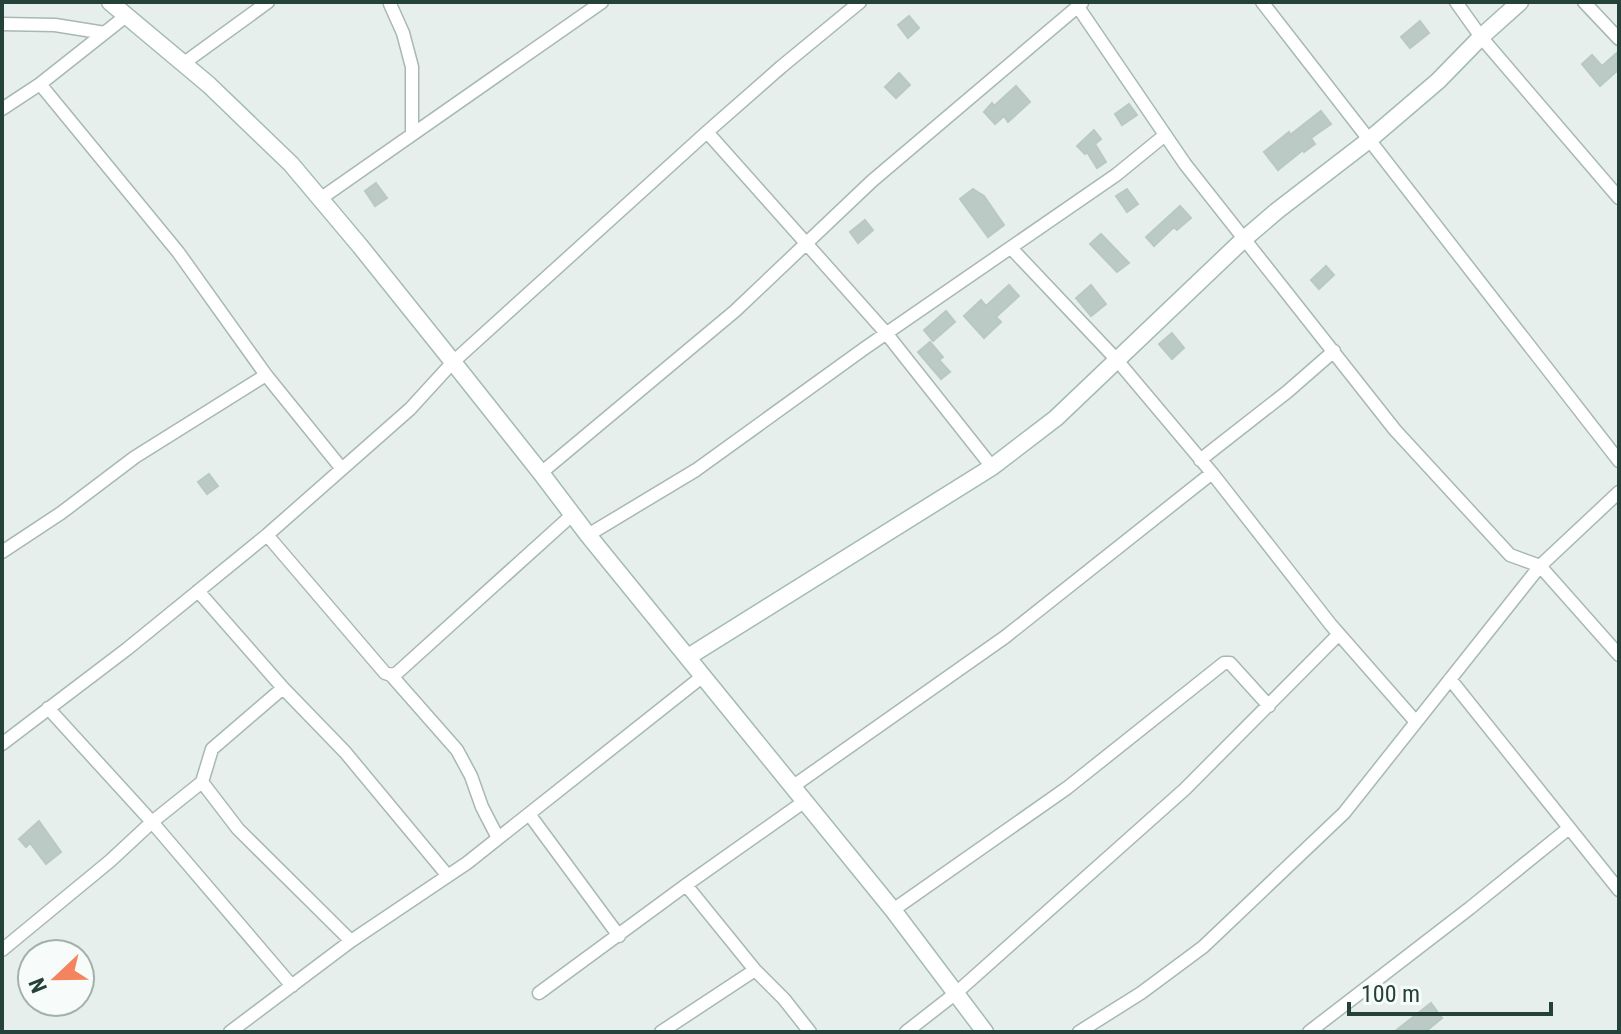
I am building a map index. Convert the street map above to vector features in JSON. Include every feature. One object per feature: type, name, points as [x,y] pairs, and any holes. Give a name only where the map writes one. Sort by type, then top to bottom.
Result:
[{"type":"main road","points":[[110,2],[209,85],[291,164],[893,910],[985,1032]]},
{"type":"main road","points":[[688,657],[992,467],[1056,418],[1244,239],[1438,81],[1520,2]]},
{"type":"street","points":[[184,63],[268,2]]},
{"type":"street","points":[[391,2],[412,67],[412,134]]},
{"type":"street","points":[[320,199],[602,2]]},
{"type":"street","points":[[2,744],[127,649],[267,535],[410,409],[453,362],[707,132],[860,2]]},
{"type":"street","points":[[1262,2],[1619,461]]},
{"type":"street","points":[[1456,2],[1481,37],[1619,198]]},
{"type":"street","points":[[1584,2],[1619,39]]},
{"type":"street","points":[[541,473],[735,311],[872,181],[1081,4],[1185,164],[1395,430],[1510,555],[1540,566],[1619,655]]},
{"type":"street","points":[[2,109],[40,84],[126,16]]},
{"type":"street","points":[[2,24],[55,25],[105,33]]},
{"type":"street","points":[[40,84],[178,252],[266,375],[342,469]]},
{"type":"street","points":[[707,132],[886,333],[992,467]]},
{"type":"street","points":[[588,535],[696,470],[886,333],[1116,175],[1165,135]]},
{"type":"street","points":[[1011,248],[1116,359],[1212,473],[1339,634],[1416,722]]},
{"type":"street","points":[[1200,460],[1334,351]]},
{"type":"street","points":[[2,552],[61,513],[135,457],[266,375]]},
{"type":"street","points":[[792,787],[1005,637],[1212,473]]},
{"type":"street","points":[[1079,1032],[1141,993],[1203,947],[1344,813],[1540,566],[1619,492]]},
{"type":"street","points":[[391,675],[397,673],[572,515]]},
{"type":"street","points":[[267,535],[385,673],[391,675],[457,750],[498,838]]},
{"type":"street","points":[[198,591],[283,688],[345,752],[448,876]]},
{"type":"street","points":[[906,1032],[956,993],[1185,789],[1339,634]]},
{"type":"street","points":[[893,910],[1067,788],[1224,663],[1230,663],[1269,706]]},
{"type":"street","points":[[230,1032],[351,941],[448,876],[703,676]]},
{"type":"street","points":[[1450,679],[1619,890]]},
{"type":"street","points":[[2,950],[202,782],[212,749],[283,688]]},
{"type":"street","points":[[48,708],[152,822],[292,986]]},
{"type":"street","points":[[202,782],[238,829],[351,941]]},
{"type":"street","points":[[539,993],[805,801]]},
{"type":"street","points":[[529,814],[619,936]]},
{"type":"street","points":[[1309,1032],[1569,828]]},
{"type":"street","points":[[686,885],[810,1032]]},
{"type":"street","points":[[661,1032],[755,970]]},
{"type":"building","points":[[909,16],[919,28],[908,38],[898,25]]},
{"type":"building","points":[[1420,21],[1429,33],[1410,48],[1401,37]]},
{"type":"building","points":[[1619,51],[1619,69],[1600,86],[1582,64],[1592,55],[1602,66]]},
{"type":"building","points":[[899,73],[910,85],[896,98],[885,87]]},
{"type":"building","points":[[1016,86],[1030,102],[1008,122],[1004,116],[995,124],[984,112]]},
{"type":"building","points":[[1129,104],[1137,115],[1122,125],[1115,114]]},
{"type":"building","points":[[1321,111],[1331,124],[1311,138],[1315,144],[1278,170],[1264,152]]},
{"type":"building","points":[[1094,130],[1101,139],[1095,144],[1106,162],[1097,168],[1087,152],[1085,154],[1077,146]]},
{"type":"building","points":[[376,183],[387,198],[375,206],[365,191]]},
{"type":"building","points":[[973,189],[984,196],[1004,225],[988,237],[960,199]]},
{"type":"building","points":[[1127,189],[1138,204],[1127,212],[1116,196]]},
{"type":"building","points":[[1180,206],[1191,218],[1177,230],[1174,227],[1154,246],[1146,237]]},
{"type":"building","points":[[865,220],[873,230],[858,243],[850,232]]},
{"type":"building","points":[[1101,234],[1129,263],[1117,272],[1090,244]]},
{"type":"building","points":[[1326,266],[1334,275],[1319,289],[1311,280]]},
{"type":"building","points":[[1009,285],[1019,296],[996,317],[1001,322],[984,338],[964,316],[981,300],[986,306]]},
{"type":"building","points":[[1091,285],[1106,304],[1091,316],[1076,298]]},
{"type":"building","points":[[946,311],[955,322],[933,341],[924,330]]},
{"type":"building","points":[[1172,333],[1184,348],[1172,359],[1159,344]]},
{"type":"building","points":[[930,342],[943,357],[939,360],[950,372],[941,379],[918,352]]},
{"type":"building","points":[[209,474],[218,486],[207,494],[198,482]]},
{"type":"building","points":[[39,821],[61,852],[46,864],[30,843],[26,847],[19,839]]},
{"type":"building","points":[[1431,1003],[1442,1018],[1425,1032],[1394,1032]]}]
